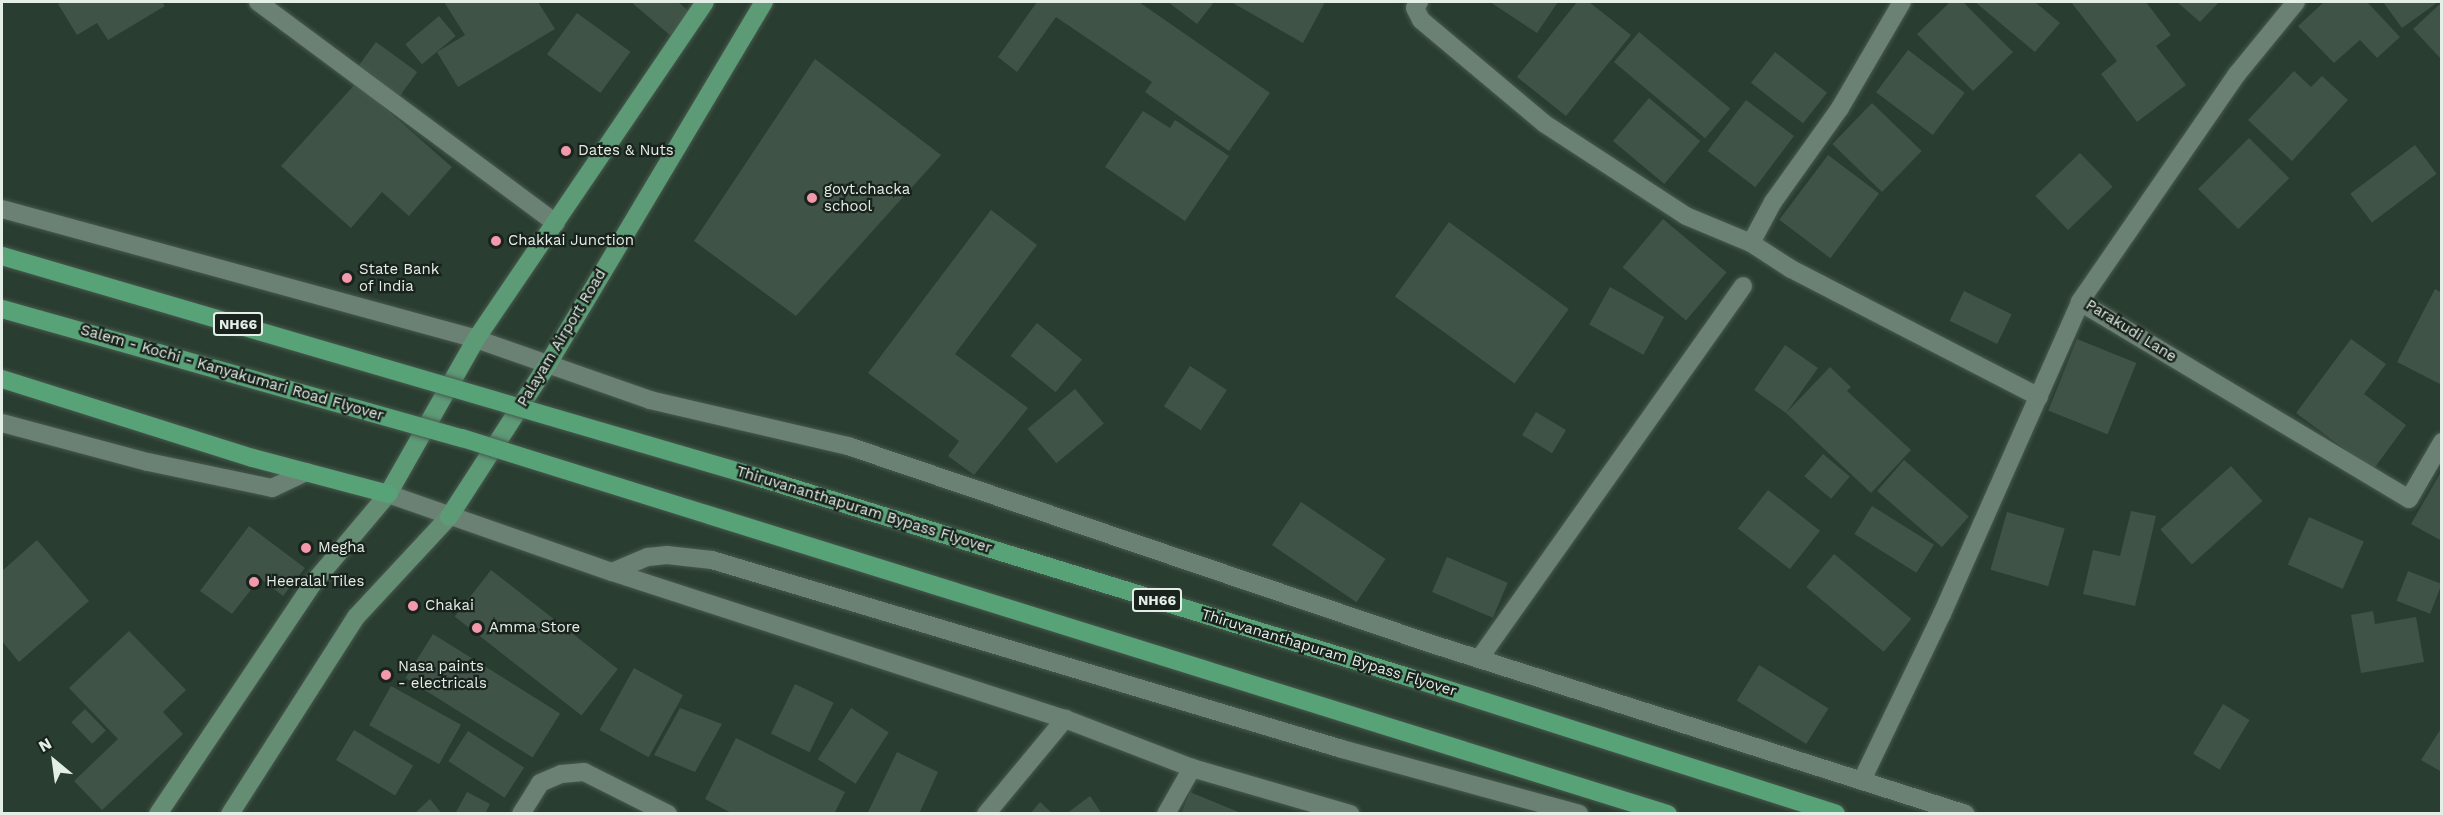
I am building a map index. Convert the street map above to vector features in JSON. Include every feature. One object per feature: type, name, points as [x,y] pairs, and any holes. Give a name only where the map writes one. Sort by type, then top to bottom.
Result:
[{"type":"highway","name":"Thiruvananthapuram Bypass Flyover","points":[[2,256],[475,392],[1396,673],[1836,813]]},
{"type":"highway","name":"Salem - Kochi - Kanyakumari Road Flyover","points":[[2,309],[462,438],[1668,813]]},
{"type":"highway","points":[[2,379],[306,472],[388,494]]},
{"type":"main road","points":[[158,813],[314,582],[388,494],[476,339],[705,2]]},
{"type":"main road","name":"Palayam Airport Road","points":[[449,517],[548,364],[764,2]]},
{"type":"main road","points":[[230,813],[356,617],[449,517]]},
{"type":"street","points":[[258,2],[556,223]]},
{"type":"street","points":[[1419,2],[1415,8],[1421,20],[1545,124],[1686,216],[1751,243],[1791,268],[2039,397]]},
{"type":"street","points":[[1751,243],[1773,202],[1839,108],[1902,2]]},
{"type":"street","name":"Parakudi Lane","points":[[2296,2],[2237,74],[2080,302],[2409,499],[2442,442]]},
{"type":"street","points":[[2,209],[476,339],[650,400],[848,446],[1479,659],[1966,813]]},
{"type":"street","points":[[1479,659],[1743,286]]},
{"type":"street","points":[[1862,780],[1942,614],[2080,302]]},
{"type":"street","points":[[2,423],[148,462],[272,488],[306,472]]},
{"type":"street","points":[[388,494],[612,572],[1065,718],[1192,768],[1350,813]]},
{"type":"street","points":[[612,572],[648,557],[667,555],[712,560],[1342,749],[1579,813]]},
{"type":"street","points":[[986,813],[1065,718]]},
{"type":"street","points":[[1166,813],[1192,768]]},
{"type":"street","points":[[521,813],[540,783],[561,774],[584,772],[668,813]]},
{"type":"building","points":[[63,2],[162,2],[165,6],[108,40],[97,23],[77,35],[58,4]]},
{"type":"building","points":[[444,2],[538,2],[555,29],[458,87],[437,52],[465,35]]},
{"type":"building","points":[[631,2],[678,2],[691,13],[671,36]]},
{"type":"building","points":[[1037,2],[1139,2],[1270,93],[1229,151],[1145,92],[1152,82],[1056,17],[1017,72],[998,57]]},
{"type":"building","points":[[1168,2],[1214,2],[1197,24]]},
{"type":"building","points":[[1231,2],[1325,2],[1303,43]]},
{"type":"building","points":[[1490,2],[1558,2],[1537,33]]},
{"type":"building","points":[[1577,2],[1589,2],[1631,35],[1566,116],[1517,77]]},
{"type":"building","points":[[1950,2],[1963,2],[2013,52],[1973,91],[1917,34]]},
{"type":"building","points":[[1975,2],[2035,2],[2060,23],[2035,52]]},
{"type":"building","points":[[2071,2],[2146,2],[2171,35],[2156,46],[2186,85],[2137,122],[2101,74],[2117,61]]},
{"type":"building","points":[[2177,2],[2219,2],[2200,22]]},
{"type":"building","points":[[2324,2],[2367,2],[2400,37],[2377,58],[2360,40],[2334,63],[2298,26]]},
{"type":"building","points":[[2383,2],[2438,2],[2402,28]]},
{"type":"building","points":[[2442,2],[2442,60],[2413,29]]},
{"type":"building","points":[[577,13],[630,52],[600,93],[547,54]]},
{"type":"building","points":[[439,16],[456,36],[422,64],[405,44]]},
{"type":"building","points":[[1639,32],[1730,108],[1705,138],[1614,62]]},
{"type":"building","points":[[376,42],[417,72],[399,97],[358,67]]},
{"type":"building","points":[[1908,50],[1965,93],[1933,135],[1876,92]]},
{"type":"building","points":[[1775,52],[1827,93],[1803,123],[1751,83]]},
{"type":"building","name":"govt.chacka school","points":[[815,59],[941,155],[796,316],[694,241]]},
{"type":"building","points":[[2294,71],[2311,87],[2322,76],[2348,100],[2292,161],[2248,120]]},
{"type":"building","points":[[356,83],[452,167],[409,216],[382,192],[351,228],[281,166]]},
{"type":"building","points":[[1649,98],[1700,141],[1664,184],[1613,141]]},
{"type":"building","points":[[1746,100],[1794,136],[1755,187],[1707,151]]},
{"type":"building","points":[[1872,103],[1922,151],[1882,192],[1832,144]]},
{"type":"building","points":[[1143,111],[1170,128],[1175,120],[1229,156],[1185,221],[1105,167]]},
{"type":"building","points":[[2249,138],[2289,178],[2238,229],[2198,189]]},
{"type":"building","points":[[2415,145],[2437,174],[2372,222],[2350,194]]},
{"type":"building","points":[[2080,153],[2113,187],[2068,230],[2035,196]]},
{"type":"building","points":[[1828,155],[1879,194],[1830,258],[1779,220]]},
{"type":"building","points":[[991,210],[1037,245],[955,354],[1028,408],[974,475],[948,456],[959,441],[868,373]]},
{"type":"building","points":[[1663,219],[1727,272],[1686,321],[1623,267]]},
{"type":"building","points":[[1449,222],[1569,309],[1515,383],[1395,296]]},
{"type":"building","points":[[1610,287],[1664,317],[1643,355],[1589,325]]},
{"type":"building","points":[[2435,289],[2442,293],[2440,384],[2397,362]]},
{"type":"building","points":[[1964,291],[2012,314],[1997,344],[1950,321]]},
{"type":"building","points":[[1037,323],[1082,360],[1056,392],[1011,356]]},
{"type":"building","points":[[2077,339],[2136,363],[2107,434],[2048,410]]},
{"type":"building","points":[[2351,339],[2386,364],[2364,394],[2406,425],[2373,470],[2296,413]]},
{"type":"building","points":[[1785,345],[1818,368],[1786,413],[1754,390]]},
{"type":"building","points":[[1190,366],[1227,390],[1201,430],[1164,406]]},
{"type":"building","points":[[1830,367],[1851,387],[1847,391],[1911,450],[1871,493],[1786,413]]},
{"type":"building","points":[[1075,389],[1104,423],[1056,463],[1028,429]]},
{"type":"building","points":[[1536,412],[1566,430],[1552,453],[1522,435]]},
{"type":"building","points":[[1823,454],[1850,476],[1831,499],[1804,476]]},
{"type":"building","points":[[1904,460],[1969,516],[1942,547],[1877,491]]},
{"type":"building","points":[[2231,466],[2262,501],[2192,564],[2160,530]]},
{"type":"building","points":[[2442,470],[2442,541],[2411,524]]},
{"type":"building","points":[[1768,490],[1820,531],[1790,569],[1738,529]]},
{"type":"building","points":[[1301,502],[1386,559],[1356,602],[1272,545]]},
{"type":"building","points":[[1872,506],[1934,545],[1916,573],[1855,534]]},
{"type":"building","points":[[2131,511],[2156,516],[2135,606],[2083,594],[2093,550],[2120,556]]},
{"type":"building","points":[[2007,512],[2065,529],[2048,586],[1990,570]]},
{"type":"building","points":[[2309,517],[2364,541],[2343,589],[2288,565]]},
{"type":"building","points":[[249,526],[305,568],[283,596],[260,578],[232,614],[200,591]]},
{"type":"building","points":[[37,540],[89,601],[19,662],[2,641],[2,571]]},
{"type":"building","points":[[1834,554],[1911,619],[1884,652],[1806,587]]},
{"type":"building","points":[[1447,557],[1508,583],[1493,618],[1432,592]]},
{"type":"building","points":[[491,570],[618,669],[582,716],[455,616]]},
{"type":"building","points":[[2408,571],[2442,584],[2430,614],[2397,601]]},
{"type":"building","points":[[2373,611],[2375,624],[2416,617],[2424,662],[2361,673],[2351,615]]},
{"type":"building","points":[[129,631],[186,690],[163,712],[183,734],[102,810],[74,781],[118,739],[69,688]]},
{"type":"building","points":[[433,634],[560,713],[533,758],[405,678]]},
{"type":"building","points":[[1759,665],[1829,708],[1806,744],[1737,701]]},
{"type":"building","points":[[634,668],[683,695],[649,757],[600,730]]},
{"type":"building","points":[[795,684],[834,703],[810,752],[771,733]]},
{"type":"building","points":[[391,686],[461,725],[439,764],[369,725]]},
{"type":"building","points":[[2223,704],[2250,720],[2220,770],[2193,754]]},
{"type":"building","points":[[680,708],[722,724],[695,772],[654,755]]},
{"type":"building","points":[[851,708],[889,733],[856,784],[818,759]]},
{"type":"building","points":[[85,709],[106,731],[92,744],[71,722]]},
{"type":"building","points":[[2442,727],[2442,772],[2421,760]]},
{"type":"building","points":[[354,730],[413,766],[395,796],[336,760]]},
{"type":"building","points":[[468,731],[524,767],[505,798],[448,761]]},
{"type":"building","points":[[736,738],[845,792],[834,814],[733,814],[705,799]]},
{"type":"building","points":[[897,752],[938,772],[919,814],[867,814]]},
{"type":"building","points":[[467,792],[490,804],[485,814],[455,814]]},
{"type":"building","points":[[1190,792],[1241,813],[1241,814],[1181,814]]},
{"type":"building","points":[[1090,796],[1102,814],[1066,814]]},
{"type":"building","points":[[430,799],[442,814],[414,814]]},
{"type":"building","points":[[1040,802],[1053,814],[1030,814]]},
{"type":"place","name":"Dates & Nuts","points":[[566,151]]},
{"type":"place","name":"govt.chacka school","points":[[812,198]]},
{"type":"place","name":"Chakkai Junction","points":[[496,241]]},
{"type":"place","name":"State Bank of India","points":[[347,278]]},
{"type":"place","name":"Megha","points":[[306,548]]},
{"type":"place","name":"Heeralal Tiles","points":[[254,582]]},
{"type":"place","name":"Chakai","points":[[413,606]]},
{"type":"place","name":"Amma Store","points":[[477,628]]},
{"type":"place","name":"Nasa paints - electricals","points":[[386,675]]}]
